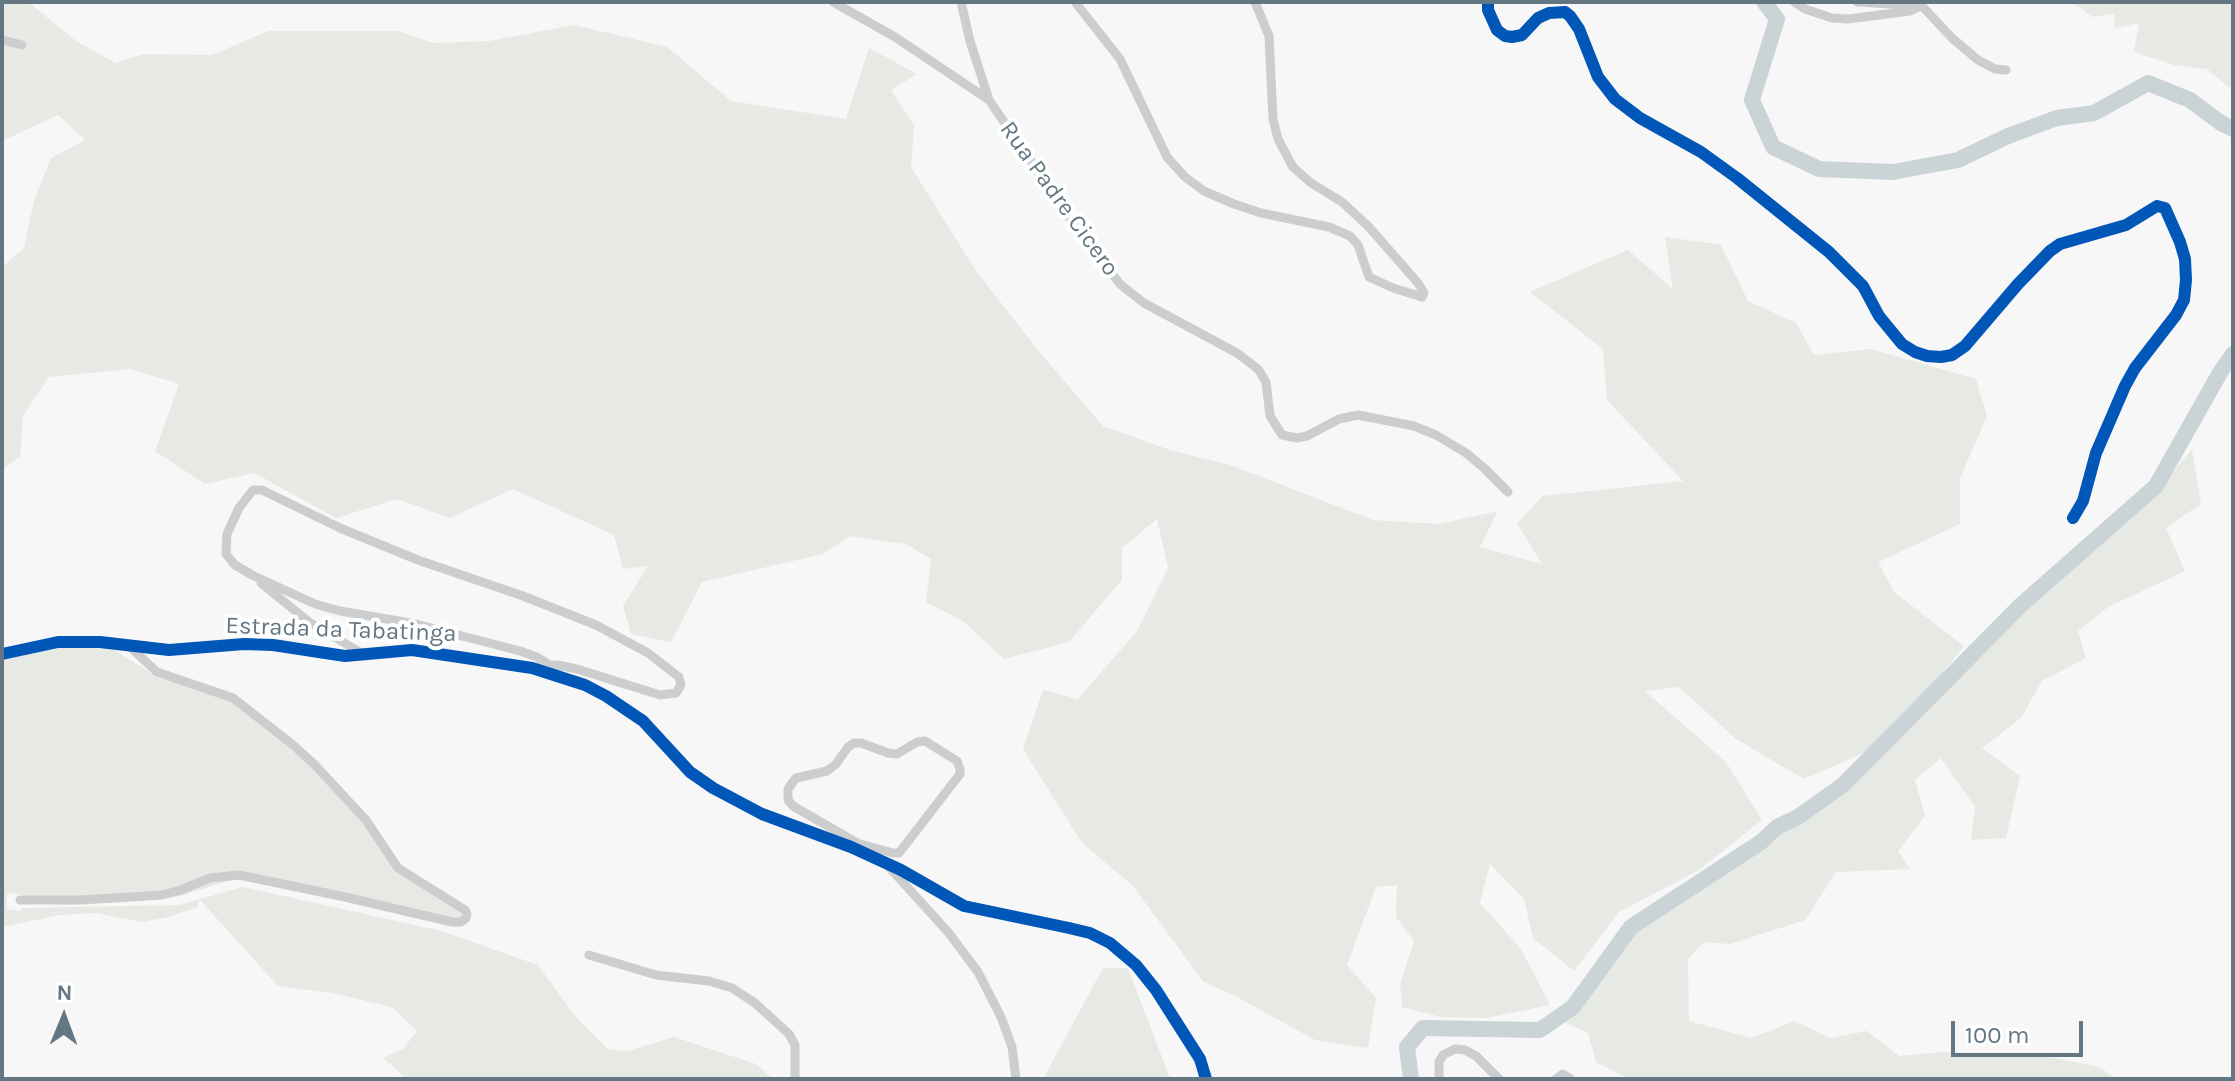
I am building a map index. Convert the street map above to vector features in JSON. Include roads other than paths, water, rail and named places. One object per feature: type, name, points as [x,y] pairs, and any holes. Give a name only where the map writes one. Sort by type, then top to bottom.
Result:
[{"type":"street","name":"Rua Padre Cicero","points":[[833,2],[895,37],[989,100],[1086,242],[1121,285],[1144,303],[1237,353],[1258,369],[1266,382],[1270,416],[1282,435],[1307,436],[1339,419],[1358,415],[1414,426],[1466,453],[1508,492]]},
{"type":"street","points":[[961,2],[989,100]]},
{"type":"street","points":[[1075,2],[1120,59],[1167,157],[1185,177],[1204,191],[1234,204],[1329,227],[1350,236],[1358,245],[1369,277],[1422,297],[1424,293],[1418,283],[1368,226],[1342,202],[1311,183],[1293,167],[1278,139],[1273,119],[1269,36],[1255,2]]},
{"type":"street","points":[[1488,2],[1488,10],[1497,30],[1505,36],[1522,35],[1538,18],[1549,13],[1565,12],[1570,16],[1579,29],[1598,77],[1615,99],[1640,118],[1701,152],[1829,252],[1863,286],[1879,316],[1902,344],[1915,352],[1941,357],[1952,355],[1965,346],[2050,251],[2072,239],[2126,225],[2157,206],[2165,208],[2185,259],[2184,300],[2125,386],[2096,453],[2083,501],[2073,518]]},
{"type":"street","points":[[1794,2],[1823,16],[1848,19],[1910,11],[1922,6]]},
{"type":"street","points":[[1857,2],[1922,6],[1978,60],[1995,69],[2006,70]]},
{"type":"street","points":[[2,40],[22,45]]},
{"type":"street","points":[[532,668],[550,665],[577,669],[660,695],[676,693],[681,685],[679,677],[648,653],[596,625],[418,560],[259,490],[250,492],[239,508],[225,543],[226,554],[229,561],[252,575],[315,604],[416,624],[520,651],[550,665]]},
{"type":"street","points":[[252,575],[309,622],[366,655]]},
{"type":"street","name":"Estrada da Tabatinga","points":[[2,654],[58,642],[100,642],[169,650],[273,645],[345,656],[412,650],[532,668],[585,685],[643,721],[690,772],[762,814],[856,846],[964,906],[1090,933],[1110,943],[1136,965],[1156,990],[1200,1059],[1206,1079]]},
{"type":"street","points":[[20,900],[162,895],[210,878],[239,875],[452,922],[461,922],[466,918],[465,910],[398,868],[366,820],[314,764],[281,735],[233,698],[157,672],[130,647]]},
{"type":"street","points":[[925,741],[957,761],[960,769],[957,778],[901,852],[856,846],[790,803],[788,789],[796,778],[827,771],[854,743],[897,754],[917,742],[925,741]]},
{"type":"street","points":[[885,863],[948,932],[978,972],[1012,1047],[1016,1079]]},
{"type":"street","points":[[589,955],[656,975],[709,981],[732,988],[772,1016],[789,1034],[795,1045],[795,1079]]},
{"type":"street","points":[[1439,1079],[1439,1062],[1443,1055],[1455,1049],[1476,1056],[1499,1079]]},
{"type":"street","points":[[1556,1079],[1563,1074],[1571,1079]]},
{"type":"waterway","points":[[1764,2],[1777,19],[1752,100],[1773,147],[1819,169],[1893,172],[1958,160],[2008,136],[2057,118],[2094,113],[2148,83],[2190,100],[2233,129]]},
{"type":"waterway","points":[[1411,1079],[1407,1047],[1423,1028],[1540,1030],[1573,1007],[1631,927],[1843,785],[2021,605],[2156,486],[2233,354]]}]
